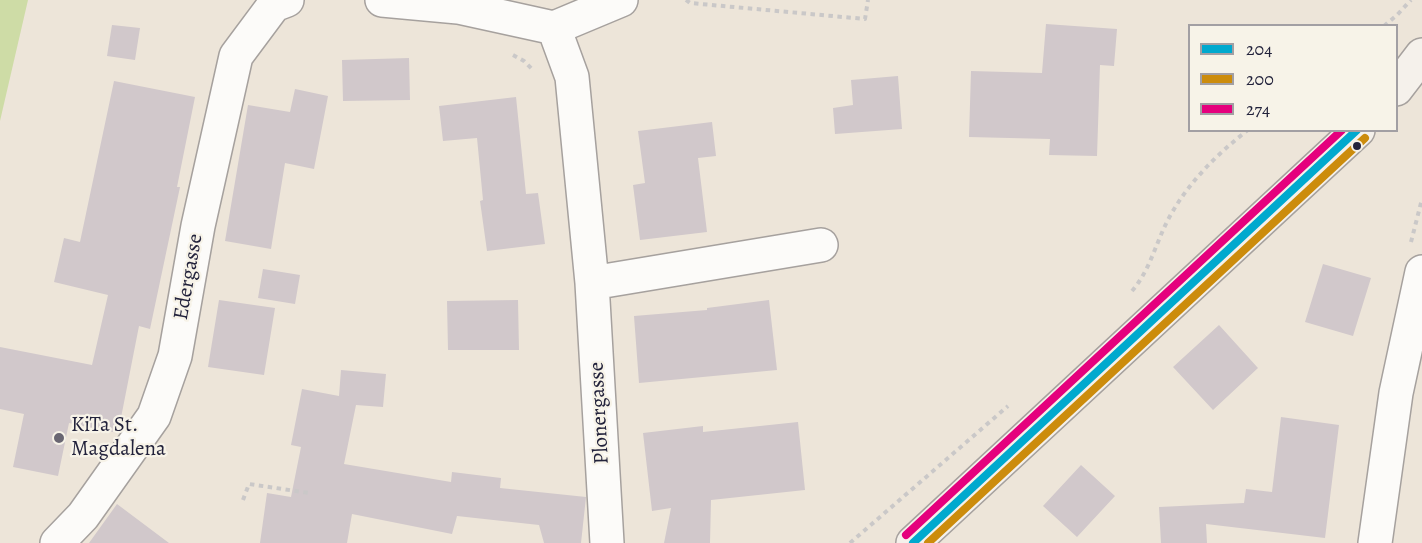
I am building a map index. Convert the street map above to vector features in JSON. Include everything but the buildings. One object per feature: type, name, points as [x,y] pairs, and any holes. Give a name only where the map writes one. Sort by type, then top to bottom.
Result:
[{"type":"street","name":"Edergasse","points":[[57,543],[83,516],[154,416],[175,356],[198,226],[236,56],[273,5],[287,0]]},
{"type":"street","points":[[382,0],[458,7],[554,28],[621,0]]},
{"type":"street","name":"Plonergasse","points":[[554,28],[572,77],[592,283],[607,543]]},
{"type":"street","points":[[1398,86],[1422,55]]},
{"type":"street","points":[[912,543],[1356,132]]},
{"type":"street","points":[[592,283],[821,245]]},
{"type":"street","points":[[1375,543],[1396,393],[1422,272]]},
{"type":"path","points":[[686,0],[690,3],[865,19],[868,0]]},
{"type":"path","points":[[1386,24],[1411,0]]},
{"type":"path","points":[[1129,294],[1143,278],[1170,216],[1196,177],[1246,132]]},
{"type":"path","points":[[850,543],[1010,404]]},
{"type":"path","points":[[243,500],[249,484],[309,493]]},
{"type":"green space","points":[[0,0],[28,0],[0,121]]},
{"type":"transit line","name":"274","points":[[906,535],[1340,132]]},
{"type":"transit line","name":"204","points":[[913,543],[1355,132]]},
{"type":"transit line","name":"200","points":[[928,543],[1365,138]]},
{"type":"place","name":"KiTa St. Magdalena","points":[[59,438]]}]
